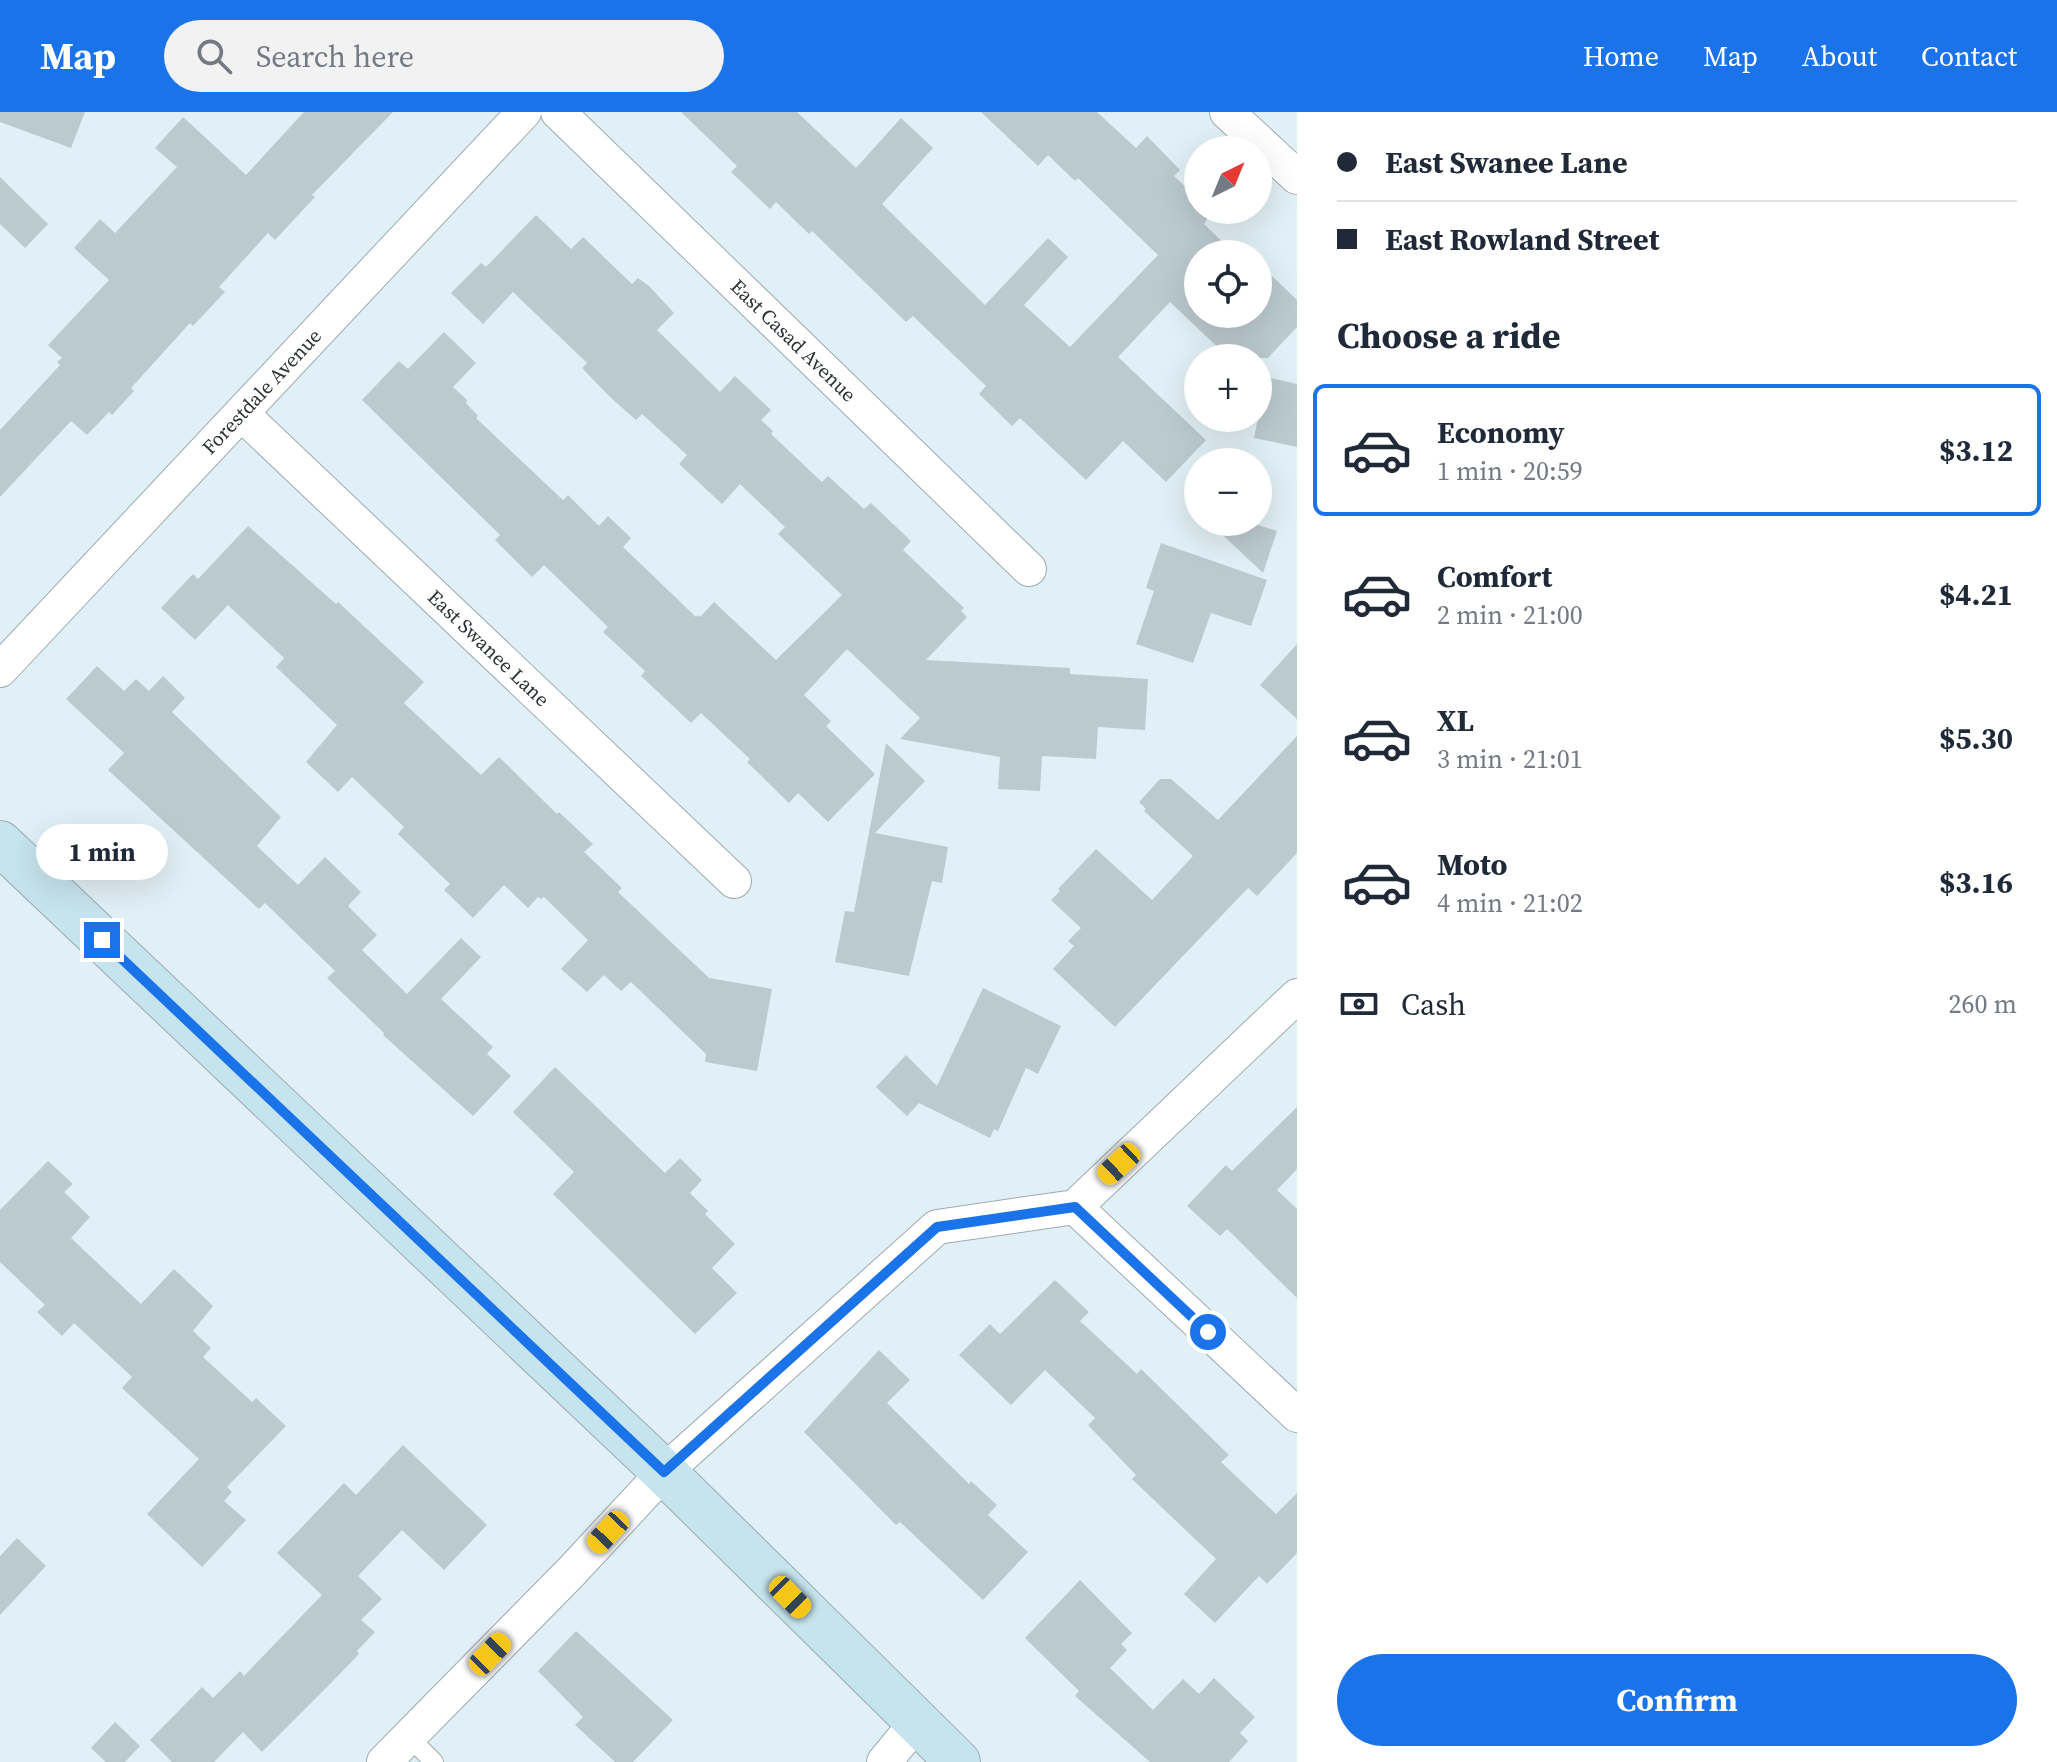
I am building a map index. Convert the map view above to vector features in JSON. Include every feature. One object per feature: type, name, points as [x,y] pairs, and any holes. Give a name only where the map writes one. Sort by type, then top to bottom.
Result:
[{"type":"main road","points":[[0,843],[664,1472],[958,1762]]},
{"type":"street","name":"Forestdale Avenue","points":[[0,670],[524,112]]},
{"type":"street","name":"East Casad Avenue","points":[[558,112],[1029,569]]},
{"type":"street","points":[[1227,112],[1297,177]]},
{"type":"street","name":"East Swanee Lane","points":[[242,414],[734,881]]},
{"type":"street","points":[[384,1762],[571,1572],[664,1472],[937,1227],[1075,1207],[1297,996]]},
{"type":"street","points":[[1075,1207],[1297,1415]]},
{"type":"street","points":[[884,1762],[917,1722]]},
{"type":"lane","points":[[409,1737],[434,1762]]},
{"type":"building","points":[[0,112],[85,112],[71,148],[0,122]]},
{"type":"building","points":[[304,112],[393,112],[312,195],[315,197],[275,240],[268,233],[219,287],[225,292],[193,326],[190,323],[131,388],[134,391],[112,415],[109,412],[87,435],[71,421],[0,497],[0,430],[60,365],[57,362],[62,358],[48,345],[109,280],[74,248],[100,219],[115,233],[177,167],[155,148],[183,117],[246,175]]},
{"type":"building","points":[[681,112],[797,112],[856,168],[901,118],[933,148],[882,204],[985,305],[1048,238],[1068,257],[1024,305],[1070,347],[1158,255],[1078,178],[1075,181],[1048,155],[1038,166],[981,112],[1097,112],[1136,148],[1147,136],[1180,170],[1174,176],[1184,186],[1184,224],[1204,224],[1221,240],[1184,240],[1184,315],[1170,302],[1118,357],[1184,419],[1184,432],[1198,432],[1206,440],[1198,448],[1184,448],[1184,463],[1166,482],[1123,441],[1086,480],[1020,418],[1012,426],[979,394],[986,386],[913,316],[906,322],[812,231],[809,234],[776,202],[770,209],[731,172],[737,166]]},
{"type":"building","points":[[0,177],[48,224],[25,248],[0,224]]},
{"type":"building","points":[[536,215],[571,249],[583,237],[632,284],[638,278],[649,286],[674,313],[657,330],[720,392],[735,376],[771,410],[761,420],[773,431],[771,434],[822,482],[828,476],[864,509],[871,503],[911,541],[903,550],[964,608],[961,611],[967,617],[926,660],[1070,668],[1070,674],[1148,679],[1145,730],[1098,727],[1096,759],[1042,756],[1040,791],[998,789],[1000,757],[900,739],[920,718],[847,649],[804,695],[831,721],[826,726],[875,774],[828,822],[798,793],[789,803],[747,762],[750,759],[701,713],[691,723],[641,676],[645,671],[603,632],[608,627],[544,565],[532,577],[495,540],[500,535],[362,400],[399,361],[408,369],[444,332],[476,363],[453,387],[467,400],[466,403],[478,416],[476,418],[563,500],[568,495],[599,526],[608,516],[631,538],[623,547],[696,617],[700,617],[714,602],[776,660],[842,595],[778,534],[785,527],[740,484],[722,504],[679,464],[687,455],[642,414],[636,420],[611,398],[582,368],[587,363],[513,292],[483,324],[451,293],[481,263],[486,267]]},
{"type":"building","points":[[1272,276],[1297,300],[1297,327],[1272,354],[1272,344],[1214,344],[1197,328],[1272,328]]},
{"type":"building","points":[[1272,378],[1297,384],[1297,447],[1254,438],[1255,432],[1272,432]]},
{"type":"building","points":[[248,526],[336,604],[338,602],[424,682],[404,703],[481,775],[499,757],[557,814],[559,812],[593,844],[584,852],[622,888],[618,892],[709,978],[772,989],[757,1071],[705,1062],[706,1054],[631,982],[621,991],[604,975],[587,992],[561,969],[588,940],[544,897],[538,897],[528,908],[504,885],[473,918],[444,890],[450,884],[398,834],[404,827],[352,777],[338,792],[306,762],[337,725],[276,667],[284,658],[228,605],[195,640],[161,608],[193,574],[198,579]]},
{"type":"building","points":[[1272,529],[1277,531],[1263,573],[1224,536],[1272,536]]},
{"type":"building","points":[[1161,543],[1267,580],[1251,626],[1211,613],[1193,663],[1136,644],[1154,591],[1146,588]]},
{"type":"building","points":[[1297,644],[1297,719],[1260,685]]},
{"type":"building","points":[[97,666],[124,691],[136,679],[149,691],[163,676],[185,698],[172,712],[281,817],[257,846],[298,885],[325,857],[361,892],[348,906],[377,935],[362,950],[407,994],[461,938],[481,957],[441,999],[493,1047],[487,1054],[511,1076],[473,1116],[383,1035],[327,978],[335,971],[265,903],[259,909],[108,770],[124,753],[66,699]]},
{"type":"building","points":[[1297,736],[1297,853],[1257,896],[1248,888],[1115,1027],[1053,969],[1074,946],[1068,941],[1081,928],[1051,900],[1096,849],[1152,900],[1193,856],[1144,811],[1146,809],[1139,802],[1160,779],[1171,779],[1218,820]]},
{"type":"building","points":[[886,743],[925,781],[875,833],[948,847],[942,883],[932,881],[909,976],[835,962],[845,911],[854,912]]},
{"type":"building","points":[[983,988],[1061,1026],[1038,1074],[1026,1068],[998,1131],[994,1129],[990,1138],[919,1103],[907,1116],[876,1087],[906,1055],[937,1086]]},
{"type":"building","points":[[555,1067],[665,1173],[680,1158],[702,1180],[690,1193],[708,1211],[705,1214],[735,1244],[712,1268],[737,1293],[695,1334],[553,1194],[574,1172],[513,1112]]},
{"type":"building","points":[[1297,1107],[1297,1169],[1277,1190],[1297,1209],[1297,1298],[1227,1229],[1220,1236],[1187,1206],[1226,1165],[1232,1171]]},
{"type":"building","points":[[48,1161],[73,1184],[64,1192],[90,1217],[71,1238],[141,1304],[174,1269],[213,1306],[193,1331],[211,1348],[203,1357],[252,1402],[256,1398],[286,1426],[227,1487],[232,1492],[224,1501],[246,1520],[202,1567],[147,1514],[199,1459],[122,1388],[132,1377],[74,1323],[62,1336],[37,1312],[45,1305],[0,1262],[0,1210]]},
{"type":"building","points":[[1055,1280],[1089,1312],[1080,1321],[1137,1374],[1141,1369],[1229,1455],[1221,1462],[1276,1514],[1297,1493],[1297,1553],[1267,1584],[1259,1576],[1215,1623],[1184,1594],[1216,1559],[1132,1479],[1136,1475],[1088,1425],[1095,1418],[1045,1370],[1011,1405],[959,1355],[990,1324],[1000,1334]]},
{"type":"building","points":[[879,1350],[910,1380],[887,1403],[969,1484],[971,1481],[997,1505],[988,1515],[1028,1552],[983,1600],[900,1522],[896,1525],[804,1432]]},
{"type":"building","points":[[403,1445],[487,1525],[444,1570],[402,1530],[358,1576],[382,1599],[361,1620],[375,1632],[331,1683],[262,1752],[243,1732],[214,1762],[172,1762],[150,1740],[202,1687],[213,1698],[240,1671],[244,1676],[322,1595],[277,1553],[344,1483],[356,1495]]},
{"type":"building","points":[[17,1538],[46,1566],[0,1615],[0,1556]]},
{"type":"building","points":[[1080,1580],[1132,1633],[1121,1644],[1127,1650],[1110,1668],[1153,1710],[1183,1679],[1199,1694],[1214,1678],[1255,1717],[1240,1733],[1248,1741],[1229,1762],[1150,1762],[1075,1696],[1079,1691],[1025,1638]]},
{"type":"building","points":[[576,1631],[673,1720],[633,1762],[615,1762],[575,1725],[583,1717],[538,1671]]},
{"type":"building","points":[[115,1722],[140,1746],[125,1762],[106,1762],[91,1748]]},
{"type":"route","points":[[102,940],[664,1472],[937,1227],[1075,1207],[1208,1332]]}]
